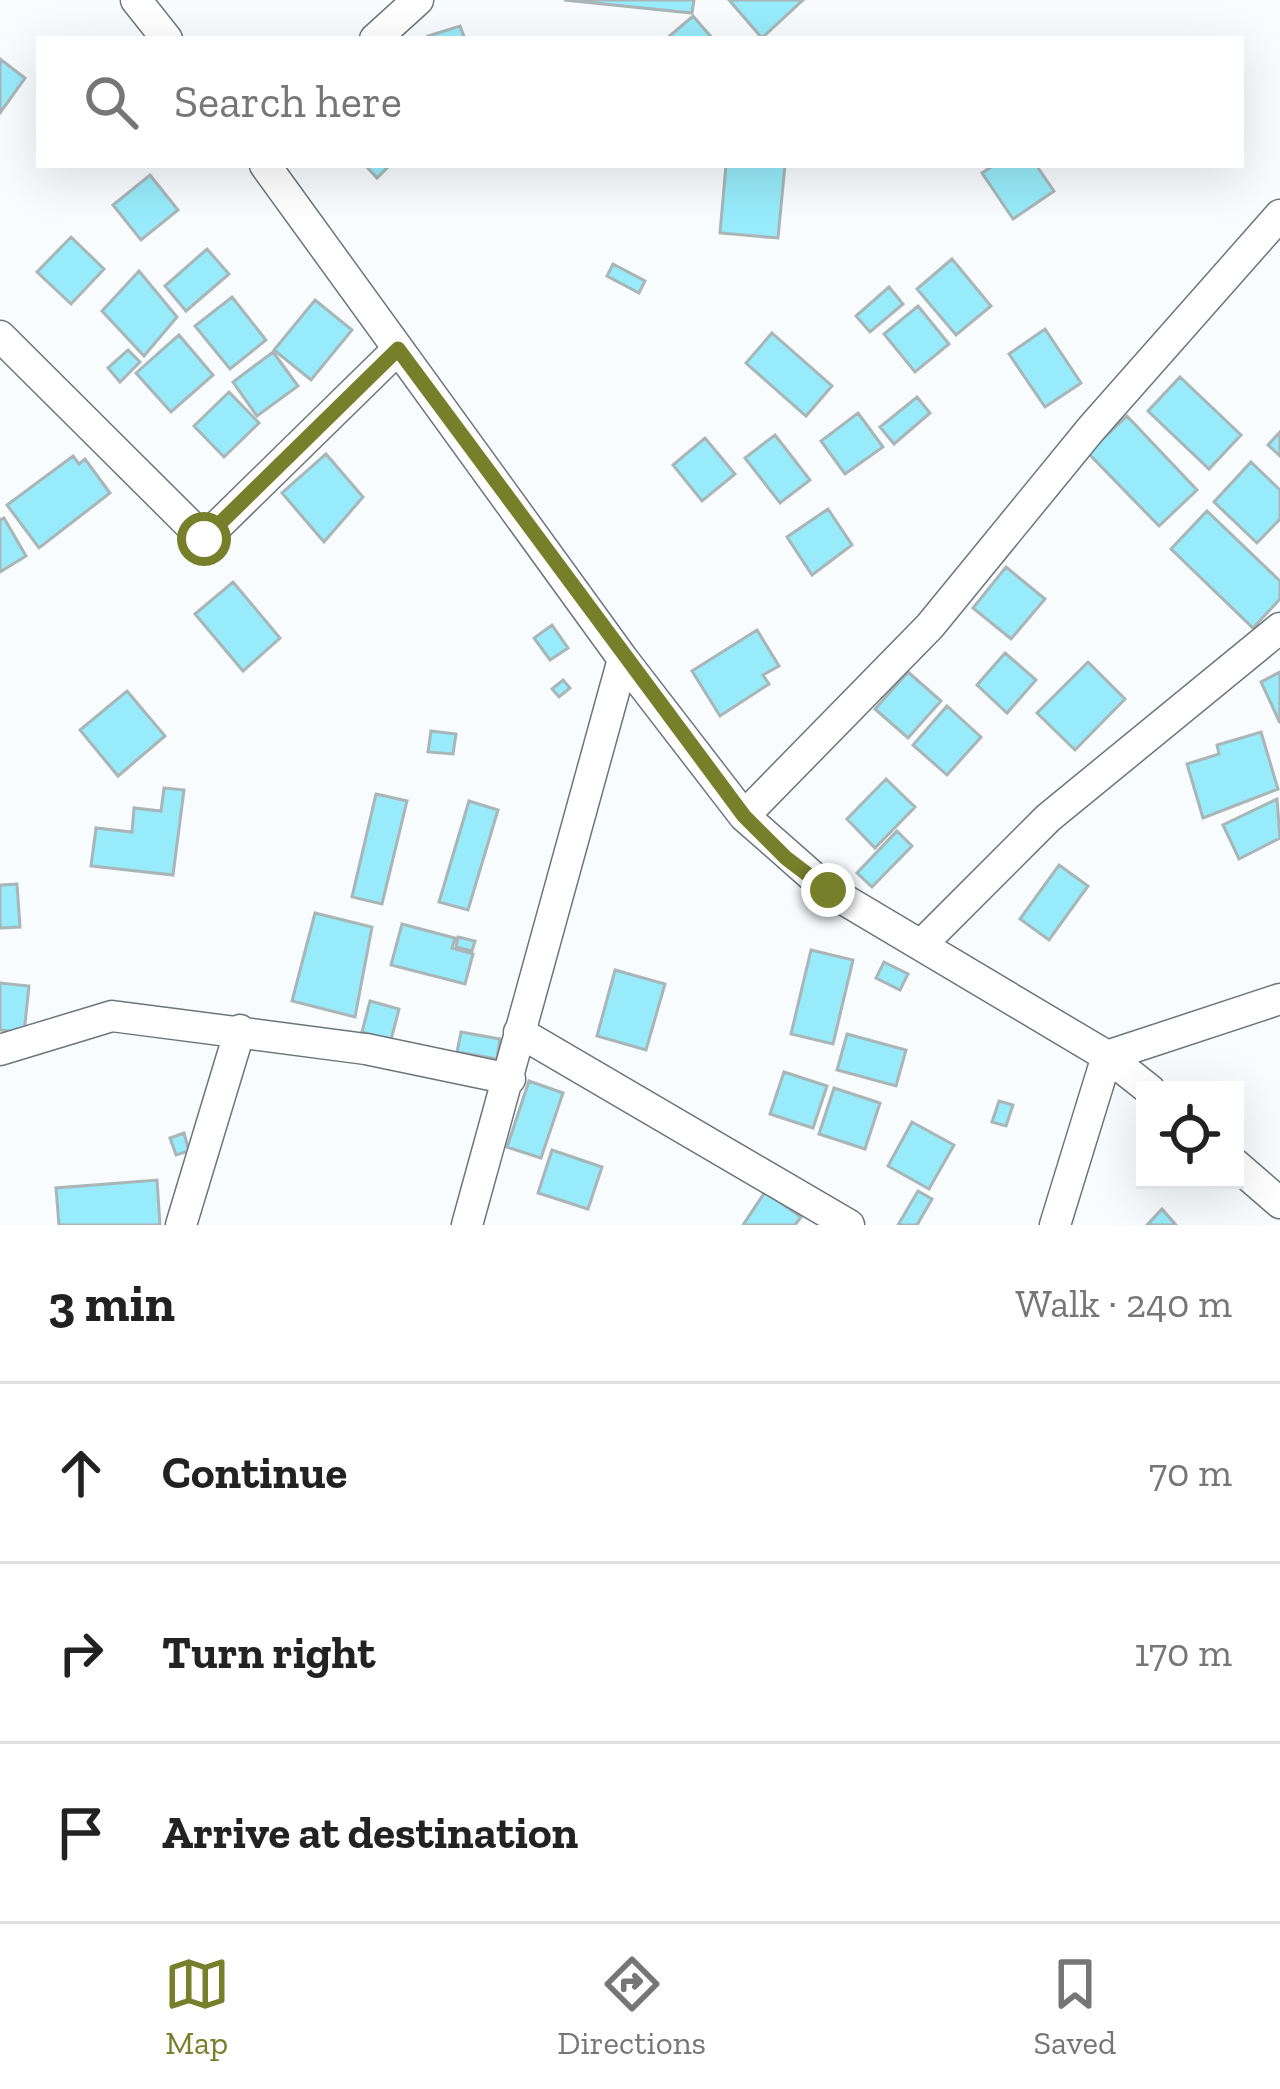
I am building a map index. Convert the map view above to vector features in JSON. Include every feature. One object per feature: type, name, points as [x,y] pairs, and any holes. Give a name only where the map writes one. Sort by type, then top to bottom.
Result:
[{"type":"street","points":[[136,0],[165,36]]},
{"type":"street","points":[[378,36],[418,0]]},
{"type":"street","points":[[267,168],[623,659],[744,816],[786,858],[828,890],[1107,1056],[1139,1081]]},
{"type":"street","points":[[744,816],[930,626],[1091,429],[1280,215]]},
{"type":"street","points":[[0,336],[204,539],[398,349]]},
{"type":"street","points":[[921,945],[1048,818],[1280,628]]},
{"type":"street","points":[[467,1225],[623,659]]},
{"type":"street","points":[[1107,1056],[1280,999]]},
{"type":"street","points":[[0,1050],[112,1016],[240,1030],[510,1079]]},
{"type":"street","points":[[181,1225],[240,1030]]},
{"type":"street","points":[[519,1032],[849,1225]]},
{"type":"street","points":[[1055,1225],[1107,1056]]},
{"type":"street","points":[[1244,1172],[1280,1203]]},
{"type":"building","points":[[564,0],[694,0],[692,13]]},
{"type":"building","points":[[729,0],[803,0],[764,36]]},
{"type":"building","points":[[693,16],[710,36],[670,36]]},
{"type":"building","points":[[460,26],[464,36],[428,36]]},
{"type":"building","points":[[0,59],[25,78],[0,113]]},
{"type":"building","points":[[368,168],[387,168],[377,178]]},
{"type":"building","points":[[726,168],[785,168],[778,238],[720,233]]},
{"type":"building","points":[[990,168],[1038,168],[1054,191],[1013,219],[982,173]]},
{"type":"building","points":[[150,175],[178,210],[141,240],[113,205]]},
{"type":"building","points":[[71,237],[104,269],[71,304],[37,272]]},
{"type":"building","points":[[207,249],[229,274],[186,311],[165,286]]},
{"type":"building","points":[[952,259],[991,306],[956,335],[917,289]]},
{"type":"building","points":[[613,264],[645,281],[639,293],[607,276]]},
{"type":"building","points":[[139,271],[177,317],[144,356],[102,311]]},
{"type":"building","points":[[889,287],[903,304],[870,332],[856,316]]},
{"type":"building","points":[[232,297],[266,340],[230,369],[195,326]]},
{"type":"building","points":[[315,300],[352,330],[311,380],[274,350]]},
{"type":"building","points":[[918,306],[949,344],[915,372],[884,334]]},
{"type":"building","points":[[1045,329],[1081,383],[1045,407],[1009,354]]},
{"type":"building","points":[[772,333],[832,386],[806,416],[746,363]]},
{"type":"building","points":[[179,335],[213,375],[171,412],[136,373]]},
{"type":"building","points":[[128,350],[140,362],[120,382],[108,368]]},
{"type":"building","points":[[273,352],[298,386],[257,416],[233,382]]},
{"type":"building","points":[[1180,377],[1241,435],[1209,469],[1148,411]]},
{"type":"building","points":[[229,392],[259,423],[224,457],[194,426]]},
{"type":"building","points":[[917,397],[930,413],[894,444],[880,427]]},
{"type":"building","points":[[858,413],[883,447],[845,474],[821,441]]},
{"type":"building","points":[[1127,416],[1197,490],[1159,526],[1088,453]]},
{"type":"building","points":[[1280,432],[1280,456],[1268,445]]},
{"type":"building","points":[[775,435],[810,480],[780,503],[745,458]]},
{"type":"building","points":[[705,438],[735,474],[702,501],[673,465]]},
{"type":"building","points":[[326,454],[363,497],[324,542],[282,493]]},
{"type":"building","points":[[73,456],[79,464],[85,459],[110,493],[39,548],[7,505]]},
{"type":"building","points":[[1251,462],[1280,490],[1280,519],[1257,543],[1214,502]]},
{"type":"building","points":[[828,509],[852,545],[812,575],[787,537]]},
{"type":"building","points":[[1207,511],[1280,581],[1280,599],[1253,628],[1171,549]]},
{"type":"building","points":[[4,518],[26,556],[0,572],[0,520]]},
{"type":"building","points":[[1006,567],[1045,599],[1011,639],[973,608]]},
{"type":"building","points":[[233,582],[280,638],[243,671],[195,614]]},
{"type":"building","points":[[552,625],[568,648],[550,660],[534,638]]},
{"type":"building","points":[[757,630],[779,666],[763,675],[769,684],[720,716],[692,671]]},
{"type":"building","points":[[1005,653],[1036,680],[1007,713],[977,685]]},
{"type":"building","points":[[1088,662],[1125,699],[1075,750],[1037,713]]},
{"type":"building","points":[[908,672],[941,701],[908,738],[875,709]]},
{"type":"building","points":[[1280,672],[1280,723],[1261,682]]},
{"type":"building","points":[[563,680],[570,688],[559,697],[552,689]]},
{"type":"building","points":[[127,691],[165,736],[118,776],[80,730]]},
{"type":"building","points":[[947,706],[981,737],[947,775],[913,745]]},
{"type":"building","points":[[431,731],[456,734],[453,754],[428,752]]},
{"type":"building","points":[[1261,732],[1278,789],[1203,818],[1187,764],[1219,754],[1217,745]]},
{"type":"building","points":[[886,779],[915,807],[875,848],[847,819]]},
{"type":"building","points":[[164,788],[184,790],[173,875],[91,866],[96,828],[132,832],[134,808],[161,811]]},
{"type":"building","points":[[376,794],[407,801],[382,904],[352,897]]},
{"type":"building","points":[[1277,799],[1280,838],[1239,859],[1223,825]]},
{"type":"building","points":[[469,801],[498,810],[468,910],[439,902]]},
{"type":"building","points":[[897,831],[912,846],[872,887],[857,873]]},
{"type":"building","points":[[1059,865],[1088,886],[1049,940],[1020,919]]},
{"type":"building","points":[[17,884],[20,927],[0,928],[0,885]]},
{"type":"building","points":[[315,913],[372,927],[355,1017],[292,1001]]},
{"type":"building","points":[[402,924],[455,938],[452,948],[473,954],[465,984],[391,965]]},
{"type":"building","points":[[458,937],[475,941],[472,951],[456,947]]},
{"type":"building","points":[[811,950],[853,960],[833,1044],[791,1034]]},
{"type":"building","points":[[884,962],[908,974],[900,990],[876,978]]},
{"type":"building","points":[[615,970],[665,984],[646,1050],[597,1036]]},
{"type":"building","points":[[0,983],[29,986],[24,1033],[0,1030]]},
{"type":"building","points":[[370,1001],[399,1009],[391,1040],[362,1032]]},
{"type":"building","points":[[461,1032],[500,1039],[497,1059],[457,1052]]},
{"type":"building","points":[[847,1034],[906,1050],[896,1086],[837,1070]]},
{"type":"building","points":[[784,1072],[827,1086],[813,1128],[770,1114]]},
{"type":"building","points":[[529,1081],[563,1093],[541,1158],[507,1147]]},
{"type":"building","points":[[834,1088],[880,1103],[865,1149],[819,1134]]},
{"type":"building","points":[[999,1101],[1013,1105],[1006,1126],[992,1122]]},
{"type":"building","points":[[912,1122],[954,1145],[929,1189],[888,1166]]},
{"type":"building","points":[[184,1133],[189,1151],[176,1155],[170,1138]]},
{"type":"building","points":[[552,1150],[602,1167],[588,1209],[538,1193]]},
{"type":"building","points":[[157,1180],[160,1225],[59,1225],[56,1188]]},
{"type":"building","points":[[918,1191],[932,1199],[917,1225],[898,1225]]},
{"type":"building","points":[[765,1192],[801,1217],[795,1225],[743,1225]]},
{"type":"building","points":[[1162,1209],[1176,1225],[1147,1225]]},
{"type":"route","points":[[204,539],[398,349],[623,659],[744,816],[786,858],[828,890]]}]
